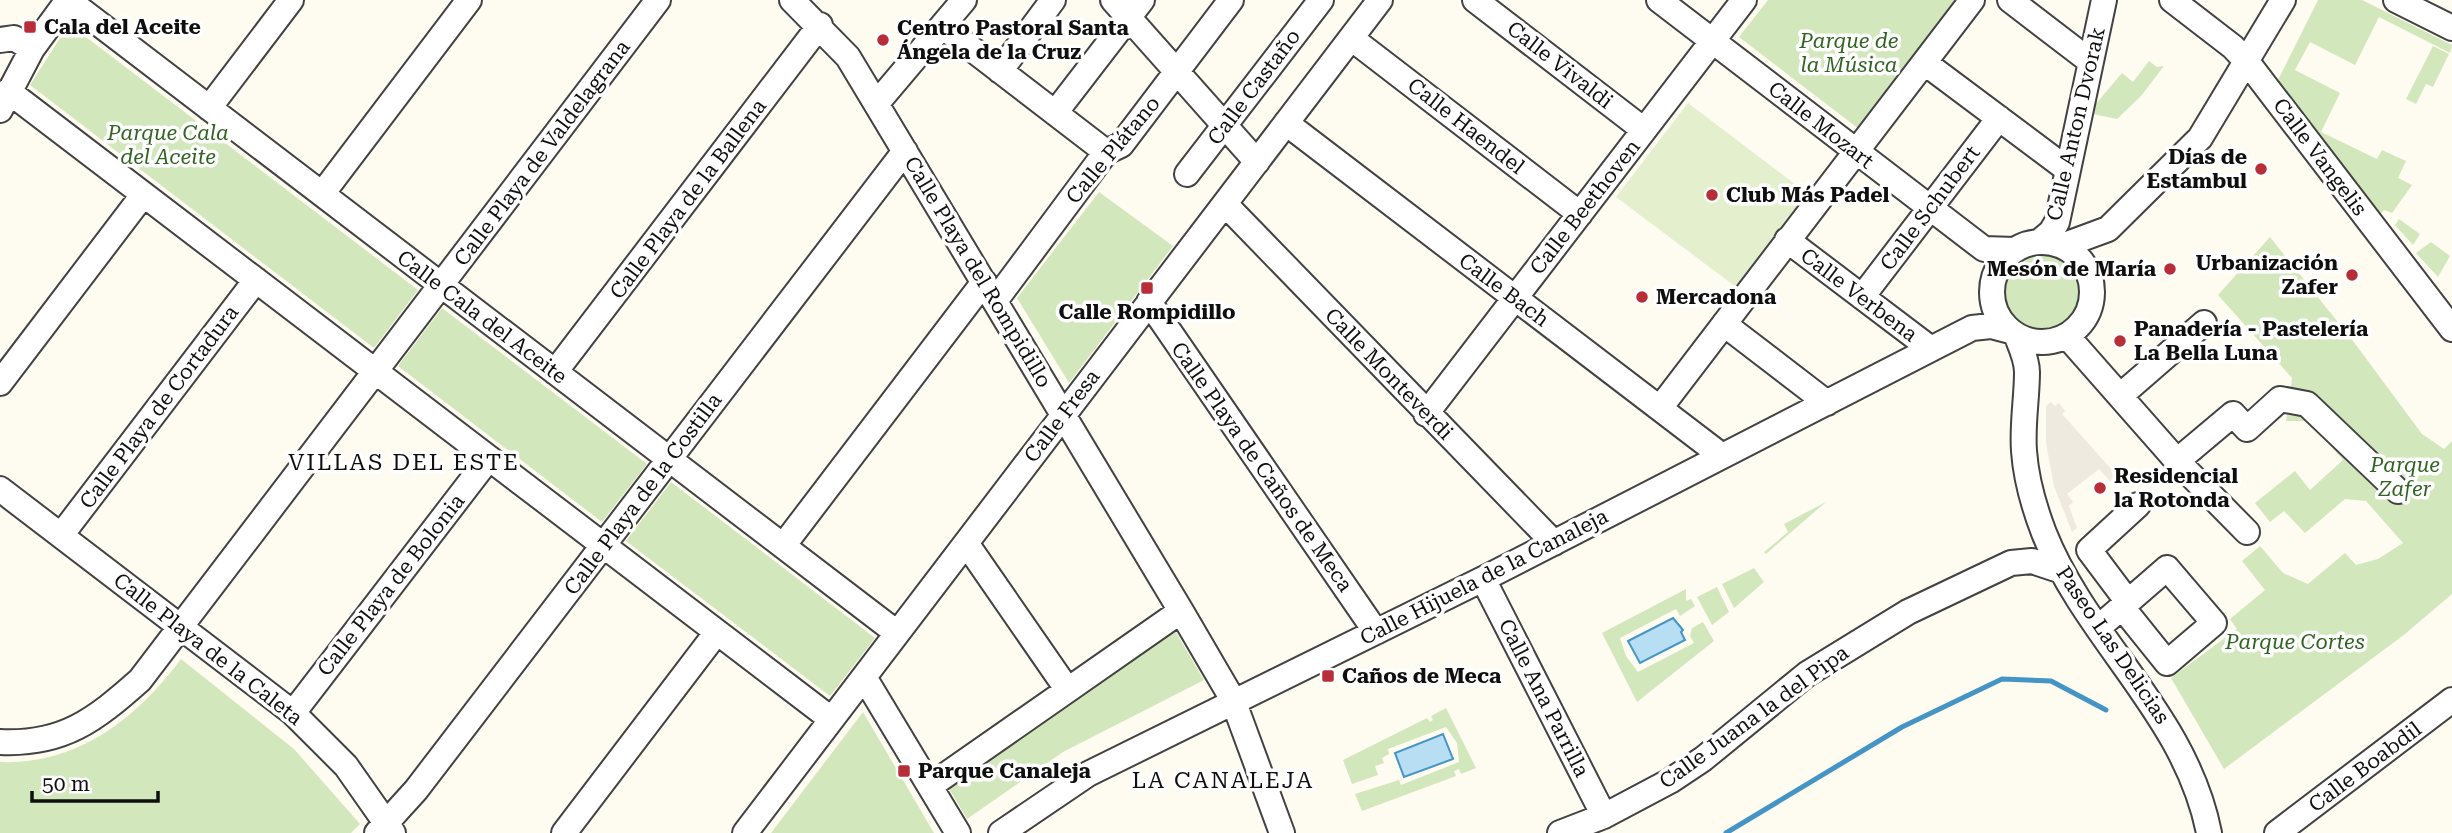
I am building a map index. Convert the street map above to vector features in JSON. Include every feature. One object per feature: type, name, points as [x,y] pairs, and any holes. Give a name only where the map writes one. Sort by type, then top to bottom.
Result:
[{"type":"street","points":[[209,108],[291,0]]},
{"type":"street","points":[[322,194],[469,0]]},
{"type":"street","name":"Calle Playa de Valdelagrana","points":[[0,742],[23,743],[59,737],[99,716],[140,680],[657,0]]},
{"type":"street","name":"Calle Playa del Rompidillo","points":[[792,0],[820,25],[848,57],[1181,611],[1233,700],[1282,833]]},
{"type":"street","points":[[877,103],[964,0]]},
{"type":"street","points":[[1000,71],[1053,0]]},
{"type":"street","name":"Calle Plátano","points":[[783,546],[989,291],[1107,152],[1121,145],[1231,0]]},
{"type":"street","name":"Calle Castaño","points":[[1187,174],[1321,0]]},
{"type":"street","name":"Calle Fresa","points":[[745,833],[1380,0]]},
{"type":"street","name":"Calle Vivaldi","points":[[1475,0],[1644,130]]},
{"type":"street","name":"Calle Mozart","points":[[1659,0],[1984,249]]},
{"type":"street","name":"Calle Beethoven","points":[[1426,414],[1744,0]]},
{"type":"street","points":[[1660,408],[1972,0]]},
{"type":"street","points":[[2010,0],[2091,62]]},
{"type":"street","name":"Calle Anton Dvorak","points":[[2051,244],[2051,232],[2057,222],[2104,0]]},
{"type":"street","name":"Calle Vangelis","points":[[2172,0],[2233,47],[2248,63],[2452,329]]},
{"type":"street","points":[[2028,370],[2087,317],[2101,246],[2108,229],[2200,138],[2248,63],[2283,0]]},
{"type":"street","points":[[2396,0],[2434,8],[2452,28]]},
{"type":"street","points":[[61,2],[4,100],[143,194],[831,719]]},
{"type":"street","name":"Calle Cala del Aceite","points":[[61,2],[209,108],[897,633]]},
{"type":"street","points":[[1055,113],[1128,6],[1177,72],[1256,162]]},
{"type":"street","name":"Calle Playa de la Ballena","points":[[555,372],[820,25]]},
{"type":"street","points":[[942,26],[1107,152]]},
{"type":"street","name":"Calle Haendel","points":[[1351,37],[1580,214]]},
{"type":"street","points":[[0,40],[14,38],[32,49]]},
{"type":"street","points":[[1925,62],[2068,170]]},
{"type":"street","name":"Calle Schubert","points":[[1862,297],[1999,118]]},
{"type":"street","name":"Calle Bach","points":[[1286,123],[1722,456]]},
{"type":"street","name":"Calle Playa de la Costilla","points":[[386,830],[905,151]]},
{"type":"street","points":[[0,383],[143,194]]},
{"type":"street","name":"Calle Monteverdi","points":[[1225,204],[1554,543]]},
{"type":"street","points":[[2014,334],[1996,315],[1991,263],[1984,249],[2015,250],[2108,229]]},
{"type":"street","name":"Calle Verbena","points":[[1787,240],[1931,349]]},
{"type":"street","points":[[2051,244],[2081,259],[2093,287]]},
{"type":"street","points":[[1992,289],[2000,264],[2015,250]]},
{"type":"street","name":"Calle Playa de Cortadura","points":[[62,534],[256,280]]},
{"type":"street","name":"Calle Hijuela de la Canaleja","points":[[1001,833],[1088,774],[1233,700],[1483,579],[1972,328],[1992,289]]},
{"type":"street","name":"Calle Playa de Caños de Meca","points":[[1149,302],[1376,632]]},
{"type":"street","points":[[2120,396],[2204,323]]},
{"type":"street","points":[[1724,324],[1826,403]]},
{"type":"street","points":[[1972,328],[1991,326],[2035,343],[2062,338]]},
{"type":"street","name":"Paseo Las Delicias","points":[[2014,334],[2028,370],[2023,401],[2024,452],[2031,494],[2044,533],[2062,571],[2172,733],[2193,780],[2209,833]]},
{"type":"street","points":[[2062,338],[2247,532]]},
{"type":"street","points":[[2177,461],[2232,414],[2247,429],[2280,399],[2307,404],[2398,491]]},
{"type":"street","name":"Calle Playa de Bolonia","points":[[293,712],[489,458]]},
{"type":"street","name":"Calle Playa de la Caleta","points":[[0,489],[293,712],[346,766],[386,830]]},
{"type":"street","points":[[2099,627],[2125,604],[2089,550],[2138,505]]},
{"type":"street","points":[[966,543],[1067,689]]},
{"type":"street","name":"Calle Juana la del Pipa","points":[[1560,833],[1604,816],[1681,774],[1807,674],[1908,612],[2011,563],[2032,561],[2062,571]]},
{"type":"street","name":"Calle Ana Parrilla","points":[[1483,579],[1604,816]]},
{"type":"street","points":[[930,786],[1181,611]]},
{"type":"street","points":[[564,833],[718,632]]},
{"type":"street","points":[[864,677],[958,833]]},
{"type":"street","name":"Calle Boabdil","points":[[2277,833],[2452,700]]},
{"type":"green space","name":"Parque de la Música","points":[[1768,0],[1957,0],[1859,129],[1739,37]]},
{"type":"green space","points":[[2318,0],[2362,0],[2452,45],[2450,53],[2379,17],[2355,65],[2310,42],[2295,70],[2340,93],[2321,132],[2377,159],[2382,150],[2406,161],[2398,178],[2412,185],[2392,213],[2384,210],[2379,216],[2277,82]]},
{"type":"green space","name":"Parque Cala del Aceite","points":[[69,24],[418,290],[374,348],[30,85]]},
{"type":"green space","points":[[2433,46],[2449,54],[2433,87],[2426,84],[2416,104],[2406,99]]},
{"type":"green space","points":[[2149,61],[2157,67],[2164,66],[2141,96],[2117,119],[2093,114],[2094,106],[2122,73],[2133,82]]},
{"type":"green space","name":"Club Más Padel","points":[[1688,103],[1808,194],[1736,287],[1616,197]]},
{"type":"green space","points":[[1099,192],[1173,246],[1069,383],[1017,298]]},
{"type":"green space","points":[[2399,219],[2420,234],[2413,245],[2395,225]]},
{"type":"green space","points":[[2270,237],[2356,345],[2422,434],[2444,449],[2452,441],[2452,594],[2405,634],[2224,769],[2171,678],[2237,629],[2230,619],[2265,590],[2242,561],[2260,546],[2283,573],[2308,584],[2345,553],[2356,565],[2378,559],[2403,543],[2366,501],[2345,499],[2305,533],[2284,511],[2270,522],[2255,503],[2295,471],[2310,490],[2343,460],[2309,421],[2286,421],[2292,378],[2218,295]]},
{"type":"green space","points":[[2431,242],[2450,256],[2438,277],[2416,253]]},
{"type":"green space","points":[[2042,255],[2063,261],[2073,271],[2079,292],[2073,313],[2063,323],[2042,329],[2021,323],[2011,313],[2005,292],[2011,271],[2021,261]]},
{"type":"green space","points":[[442,308],[647,464],[602,522],[398,366]]},
{"type":"green space","points":[[671,482],[875,638],[830,696],[626,541]]},
{"type":"green space","points":[[1826,502],[1766,554],[1764,552],[1788,532],[1784,524]]},
{"type":"green space","points":[[1754,568],[1764,582],[1734,608],[1722,584]]},
{"type":"green space","points":[[1717,587],[1729,612],[1712,625],[1697,597]]},
{"type":"green space","points":[[1686,589],[1686,601],[1691,599],[1695,606],[1680,616],[1676,609],[1620,638],[1626,656],[1638,672],[1694,643],[1690,636],[1692,628],[1703,622],[1714,641],[1637,702],[1602,633]]},
{"type":"green space","points":[[1174,629],[1204,680],[1063,752],[967,819],[947,785]]},
{"type":"green space","points":[[181,659],[294,749],[360,824],[351,833],[0,833],[0,762],[28,761],[55,755],[103,734],[145,700]]},
{"type":"green space","points":[[1446,708],[1476,768],[1461,774],[1459,769],[1454,771],[1456,776],[1362,811],[1355,794],[1399,780],[1401,785],[1459,762],[1457,743],[1446,727],[1388,749],[1389,754],[1382,758],[1384,763],[1375,766],[1378,775],[1352,784],[1343,760],[1427,718],[1430,722],[1433,720],[1431,716]]},
{"type":"green space","points":[[863,712],[934,833],[771,833]]},
{"type":"shaded area","name":"Residencial la Rotonda","points":[[2051,402],[2055,406],[2059,403],[2065,411],[2062,414],[2112,470],[2116,467],[2117,477],[2111,482],[2099,469],[2067,494],[2073,502],[2069,506],[2077,528],[2072,532],[2054,486],[2046,443],[2046,406]]},
{"type":"water","points":[[1673,618],[1683,630],[1681,632],[1685,640],[1640,663],[1628,641]]},
{"type":"water","points":[[1443,734],[1453,759],[1404,777],[1395,753]]},
{"type":"waterway","points":[[1726,833],[1902,727],[2002,679],[2051,681],[2106,710]]},
{"type":"place","name":"Cala del Aceite","points":[[30,27]]},
{"type":"place","name":"Centro Pastoral Santa Ángela de la Cruz","points":[[883,40]]},
{"type":"place","name":"Días de Estambul","points":[[2261,169]]},
{"type":"place","name":"Club Más Padel","points":[[1712,195]]},
{"type":"place","name":"Mesón de María","points":[[2170,269]]},
{"type":"place","name":"Urbanización Zafer","points":[[2352,275]]},
{"type":"place","name":"Calle Rompidillo","points":[[1147,288]]},
{"type":"place","name":"Mercadona","points":[[1642,297]]},
{"type":"place","name":"Panadería - Pastelería La Bella Luna","points":[[2120,341]]},
{"type":"place","name":"Residencial la Rotonda","points":[[2100,488]]},
{"type":"place","name":"Caños de Meca","points":[[1328,676]]},
{"type":"place","name":"Parque Canaleja","points":[[904,771]]},
{"type":"district","name":"VILLAS DEL ESTE","points":[[404,462]]},
{"type":"district","name":"LA CANALEJA","points":[[1223,780]]},
{"type":"park label","name":"Parque Zafer","points":[[2405,477]]},
{"type":"park label","name":"Parque Cortes","points":[[2295,642]]}]
